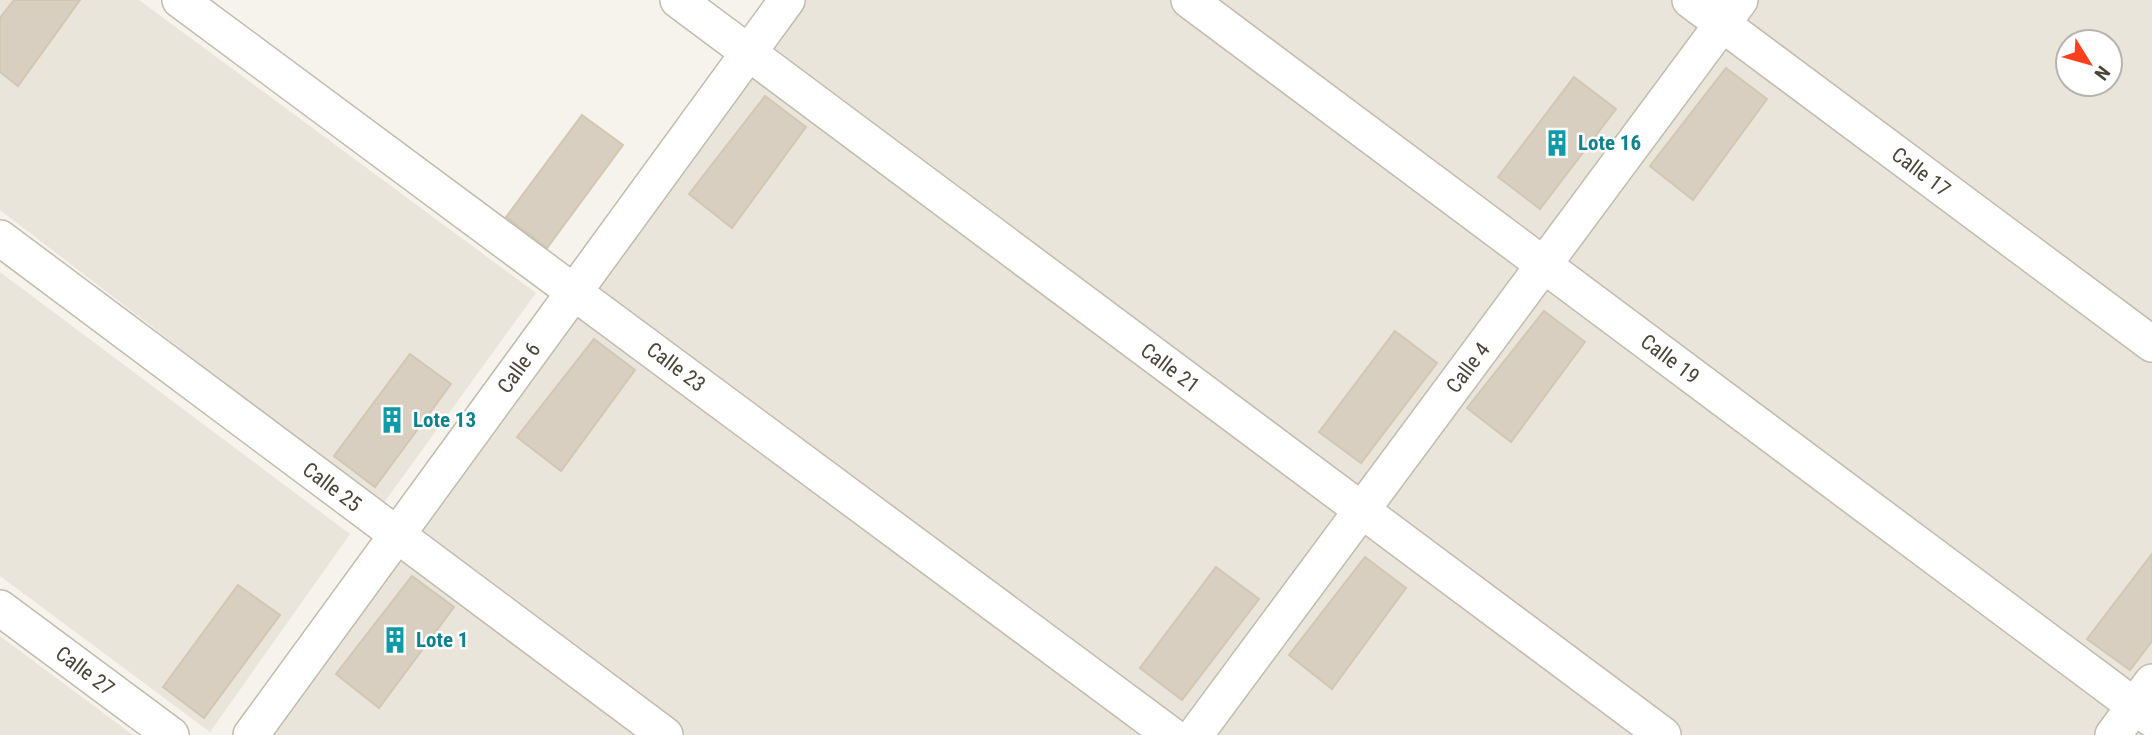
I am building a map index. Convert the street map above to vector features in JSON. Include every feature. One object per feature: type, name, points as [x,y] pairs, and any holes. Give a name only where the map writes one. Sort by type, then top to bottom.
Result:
[{"type":"street","name":"Calle 23","points":[[180,0],[1171,735]]},
{"type":"street","name":"Calle 21","points":[[678,0],[1663,735]]},
{"type":"street","name":"Calle 6","points":[[251,735],[787,0]]},
{"type":"street","name":"Calle 19","points":[[1189,0],[1544,265],[2146,702]]},
{"type":"street","name":"Calle 17","points":[[1690,0],[1731,12],[2152,344]]},
{"type":"street","name":"Calle 4","points":[[1195,735],[1731,12]]},
{"type":"street","name":"Calle 25","points":[[0,238],[665,735]]},
{"type":"street","name":"Calle 27","points":[[0,608],[171,735]]},
{"type":"street","points":[[2113,735],[2146,702]]},
{"type":"shaded area","points":[[0,0],[139,0],[536,293],[383,504],[0,210]]},
{"type":"shaded area","points":[[805,0],[2152,0],[2152,735],[271,735]]},
{"type":"shaded area","points":[[0,272],[350,534],[210,732],[0,576]]},
{"type":"shaded area","points":[[0,636],[133,735],[0,735]]},
{"type":"building","points":[[14,0],[80,0],[18,86],[0,72],[0,18]]},
{"type":"building","points":[[1726,68],[1767,99],[1693,200],[1650,166]]},
{"type":"building","name":"Lote 16","points":[[1574,77],[1616,109],[1540,209],[1498,177]]},
{"type":"building","points":[[765,96],[806,127],[732,228],[689,194]]},
{"type":"building","points":[[582,115],[623,145],[547,248],[506,217]]},
{"type":"building","points":[[1544,311],[1585,342],[1511,442],[1467,408]]},
{"type":"building","points":[[1395,331],[1437,363],[1361,463],[1319,432]]},
{"type":"building","points":[[594,339],[635,370],[561,471],[517,437]]},
{"type":"building","name":"Lote 13","points":[[410,354],[451,384],[375,487],[334,456]]},
{"type":"building","points":[[2152,554],[2152,641],[2130,670],[2087,639]]},
{"type":"building","points":[[1365,557],[1406,588],[1332,689],[1289,655]]},
{"type":"building","points":[[1216,567],[1259,599],[1182,700],[1140,668]]},
{"type":"building","name":"Lote 1","points":[[412,576],[454,607],[379,708],[336,674]]},
{"type":"building","points":[[238,585],[280,615],[204,718],[163,687]]},
{"type":"place","name":"Lote 16","points":[[1557,143]]},
{"type":"place","name":"Lote 13","points":[[392,420]]},
{"type":"place","name":"Lote 1","points":[[395,640]]}]
